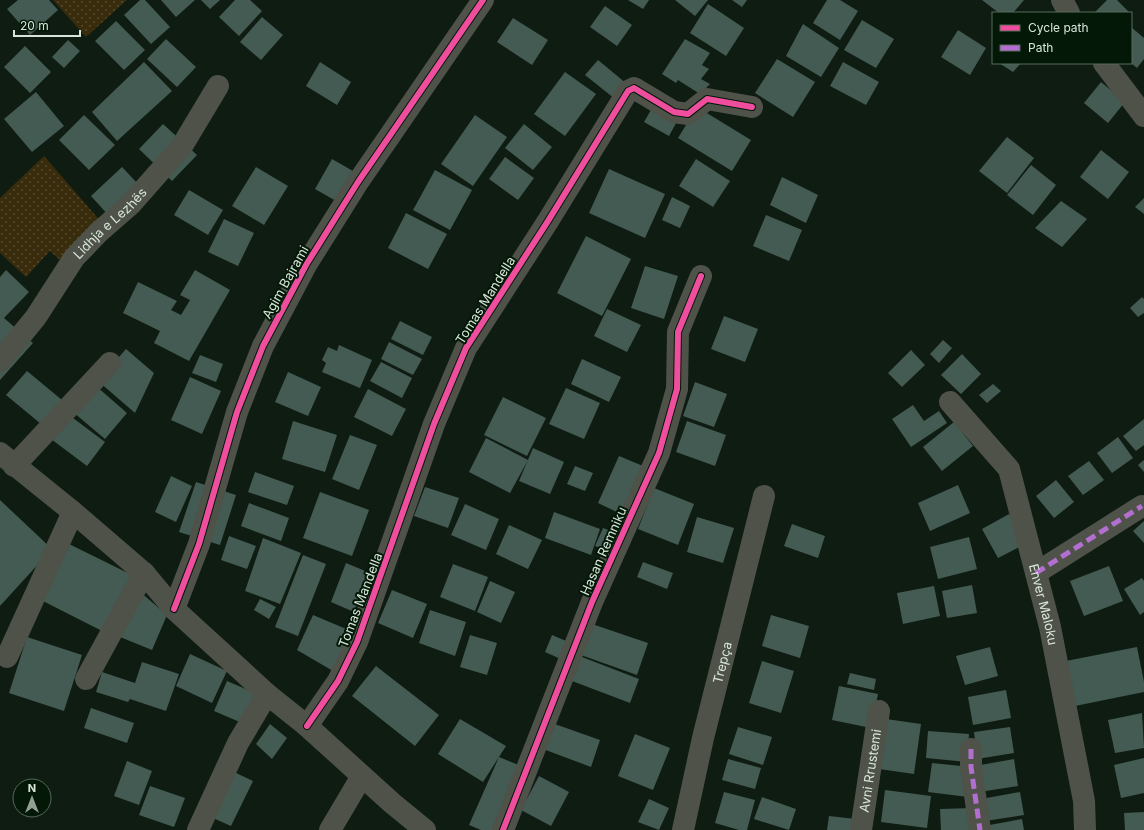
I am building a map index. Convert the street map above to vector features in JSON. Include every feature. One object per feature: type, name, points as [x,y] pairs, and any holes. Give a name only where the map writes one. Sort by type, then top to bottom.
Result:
[{"type":"street","name":"Agim Bajrami","points":[[174,609],[199,544],[237,412],[263,346],[306,265],[354,189],[483,0]]},
{"type":"street","points":[[1062,0],[1068,12]]},
{"type":"street","points":[[1105,64],[1144,116]]},
{"type":"street","name":"Lidhja e Lezhës","points":[[0,361],[36,317],[74,258],[99,232],[131,204],[182,146],[218,86]]},
{"type":"street","name":"Tomas Mandella","points":[[307,726],[338,681],[357,642],[434,424],[466,348],[548,221],[628,91],[634,88],[674,112],[688,114],[707,99],[752,107]]},
{"type":"street","name":"Hasan Remniku","points":[[503,830],[592,602],[659,453],[677,390],[678,332],[701,276]]},
{"type":"street","points":[[110,364],[7,460],[73,512],[144,574],[174,609],[267,694],[307,726],[425,830]]},
{"type":"street","name":"Enver Maloku","points":[[950,402],[1009,469],[1050,627],[1084,801],[1085,830]]},
{"type":"street","name":"Trepça","points":[[683,830],[703,738],[764,496]]},
{"type":"street","points":[[1036,573],[1142,506]]},
{"type":"street","points":[[7,657],[73,512]]},
{"type":"street","points":[[86,679],[144,574]]},
{"type":"street","points":[[198,830],[238,743],[267,694]]},
{"type":"street","name":"Avni Rrustemi","points":[[861,830],[879,711]]},
{"type":"street","points":[[971,749],[971,767],[980,830]]},
{"type":"street","points":[[330,830],[362,776]]},
{"type":"shaded area","points":[[53,0],[127,0],[86,37]]},
{"type":"shaded area","points":[[44,156],[102,223],[63,263],[50,251],[26,277],[0,253],[0,198]]},
{"type":"building","points":[[18,0],[49,0],[58,10],[30,35],[7,9]]},
{"type":"building","points":[[140,0],[145,0],[170,27],[151,44],[124,15]]},
{"type":"building","points":[[161,0],[195,0],[176,17]]},
{"type":"building","points":[[201,0],[220,0],[210,9]]},
{"type":"building","points":[[235,0],[250,0],[262,11],[239,36],[219,17]]},
{"type":"building","points":[[628,0],[649,0],[643,9]]},
{"type":"building","points":[[675,0],[708,0],[695,16]]},
{"type":"building","points":[[732,0],[747,0],[742,7]]},
{"type":"building","points":[[827,0],[840,0],[858,11],[840,40],[813,23]]},
{"type":"building","points":[[982,0],[1024,0],[1014,12],[998,12]]},
{"type":"building","points":[[1107,0],[1117,0],[1129,12],[1095,12]]},
{"type":"building","points":[[708,4],[744,28],[726,56],[690,33]]},
{"type":"building","points":[[605,6],[632,25],[617,46],[590,27]]},
{"type":"building","points":[[262,17],[283,35],[261,60],[240,42]]},
{"type":"building","points":[[513,18],[548,40],[532,65],[497,42]]},
{"type":"building","points":[[862,20],[894,39],[876,68],[844,50]]},
{"type":"building","points":[[116,21],[145,50],[124,70],[95,41]]},
{"type":"building","points":[[803,24],[839,48],[821,77],[786,56]]},
{"type":"building","points":[[1132,28],[1144,38],[1144,59],[1137,68],[1132,64]]},
{"type":"building","points":[[958,30],[986,48],[970,75],[941,57]]},
{"type":"building","points":[[166,39],[196,67],[177,87],[147,59]]},
{"type":"building","points":[[685,39],[710,53],[702,65],[709,69],[701,79],[710,84],[700,94],[678,80],[676,83],[662,74]]},
{"type":"building","points":[[68,40],[80,51],[64,68],[52,57]]},
{"type":"building","points":[[25,46],[51,72],[30,93],[4,67]]},
{"type":"building","points":[[777,59],[815,82],[793,117],[755,93]]},
{"type":"building","points":[[598,60],[627,84],[615,99],[585,75]]},
{"type":"building","points":[[144,62],[172,91],[117,141],[92,112]]},
{"type":"building","points":[[320,62],[351,82],[337,105],[306,86]]},
{"type":"building","points":[[843,62],[879,82],[866,105],[830,86]]},
{"type":"building","points":[[1001,64],[1020,64],[1013,72]]},
{"type":"building","points":[[565,72],[596,94],[565,136],[534,114]]},
{"type":"building","points":[[1101,82],[1125,102],[1108,123],[1084,103]]},
{"type":"building","points":[[36,92],[64,126],[32,152],[4,119]]},
{"type":"building","points":[[655,103],[680,116],[669,136],[644,122]]},
{"type":"building","points":[[697,107],[751,140],[732,171],[678,138]]},
{"type":"building","points":[[84,115],[115,145],[89,170],[59,140]]},
{"type":"building","points":[[475,115],[507,137],[473,186],[441,164]]},
{"type":"building","points":[[163,124],[197,155],[172,181],[139,149]]},
{"type":"building","points":[[524,124],[552,147],[533,170],[505,148]]},
{"type":"building","points":[[1007,137],[1034,158],[1007,193],[979,171]]},
{"type":"building","points":[[1101,150],[1129,172],[1108,199],[1080,177]]},
{"type":"building","points":[[505,157],[534,178],[518,200],[489,179]]},
{"type":"building","points":[[332,159],[367,179],[350,209],[315,189]]},
{"type":"building","points":[[696,159],[730,181],[713,207],[679,186]]},
{"type":"building","points":[[1031,165],[1056,185],[1033,215],[1007,195]]},
{"type":"building","points":[[122,167],[141,187],[110,217],[91,196]]},
{"type":"building","points":[[256,167],[288,186],[264,225],[232,206]]},
{"type":"building","points":[[609,169],[665,194],[645,238],[589,213]]},
{"type":"building","points":[[435,170],[472,190],[450,230],[413,210]]},
{"type":"building","points":[[782,177],[818,195],[806,223],[770,205]]},
{"type":"building","points":[[189,190],[223,210],[208,235],[174,215]]},
{"type":"building","points":[[672,197],[690,206],[680,228],[662,220]]},
{"type":"building","points":[[1144,198],[1144,214],[1135,207]]},
{"type":"building","points":[[1061,201],[1087,219],[1062,247],[1035,228]]},
{"type":"building","points":[[406,213],[447,234],[428,269],[388,248]]},
{"type":"building","points":[[766,215],[802,230],[789,261],[753,246]]},
{"type":"building","points":[[224,219],[254,233],[238,266],[208,252]]},
{"type":"building","points":[[586,236],[631,259],[602,316],[557,293]]},
{"type":"building","points":[[645,266],[678,276],[664,319],[631,308]]},
{"type":"building","points":[[6,270],[29,292],[4,318],[33,343],[0,380],[0,277]]},
{"type":"building","points":[[195,270],[230,290],[189,361],[154,343],[160,331],[123,313],[138,282],[177,301],[171,310],[181,315],[190,300],[180,295]]},
{"type":"building","points":[[1142,297],[1144,299],[1144,313],[1138,317],[1130,308]]},
{"type":"building","points":[[607,309],[641,325],[627,352],[594,336]]},
{"type":"building","points":[[724,316],[758,329],[745,362],[711,349]]},
{"type":"building","points":[[400,321],[432,337],[423,355],[391,339]]},
{"type":"building","points":[[943,340],[952,348],[939,363],[930,354]]},
{"type":"building","points":[[389,342],[422,359],[413,375],[381,359]]},
{"type":"building","points":[[339,345],[372,360],[360,388],[322,372],[326,363],[322,360],[328,347],[337,351]]},
{"type":"building","points":[[126,349],[154,373],[135,413],[98,381]]},
{"type":"building","points":[[911,350],[925,365],[902,387],[888,373]]},
{"type":"building","points":[[962,354],[981,374],[961,394],[941,375]]},
{"type":"building","points":[[200,355],[223,364],[216,382],[192,373]]},
{"type":"building","points":[[582,359],[621,377],[609,402],[571,384]]},
{"type":"building","points":[[381,362],[412,378],[402,398],[370,381]]},
{"type":"building","points":[[27,371],[62,400],[41,424],[6,395]]},
{"type":"building","points":[[288,372],[321,387],[308,416],[275,402]]},
{"type":"building","points":[[190,377],[221,391],[202,434],[171,420]]},
{"type":"building","points":[[695,382],[727,394],[714,427],[683,416]]},
{"type":"building","points":[[993,384],[1001,391],[987,403],[979,395]]},
{"type":"building","points":[[96,386],[127,413],[105,439],[73,412]]},
{"type":"building","points":[[566,388],[600,403],[584,439],[549,424]]},
{"type":"building","points":[[368,389],[406,409],[392,436],[354,417]]},
{"type":"building","points":[[503,397],[546,418],[527,456],[484,435]]},
{"type":"building","points":[[913,405],[924,421],[939,411],[947,423],[911,447],[892,419]]},
{"type":"building","points":[[69,415],[105,442],[87,466],[51,439]]},
{"type":"building","points":[[1144,419],[1144,445],[1136,451],[1123,436]]},
{"type":"building","points":[[293,421],[337,435],[325,472],[282,459]]},
{"type":"building","points":[[687,421],[726,435],[715,466],[676,452]]},
{"type":"building","points":[[954,422],[973,446],[942,471],[923,447]]},
{"type":"building","points":[[350,435],[377,445],[359,490],[332,479]]},
{"type":"building","points":[[1118,437],[1133,458],[1112,473],[1097,453]]},
{"type":"building","points":[[486,438],[528,460],[510,493],[469,472]]},
{"type":"building","points":[[533,448],[564,462],[550,494],[519,481]]},
{"type":"building","points":[[619,456],[643,466],[621,514],[598,503]]},
{"type":"building","points":[[1144,460],[1144,472],[1138,465]]},
{"type":"building","points":[[1089,461],[1104,480],[1083,495],[1068,476]]},
{"type":"building","points":[[575,466],[593,473],[585,491],[567,484]]},
{"type":"building","points":[[255,472],[294,486],[287,505],[248,492]]},
{"type":"building","points":[[171,476],[192,486],[176,522],[155,512]]},
{"type":"building","points":[[1056,480],[1074,502],[1054,518],[1036,496]]},
{"type":"building","points":[[196,482],[236,495],[220,545],[179,532]]},
{"type":"building","points":[[958,485],[970,513],[930,531],[918,503]]},
{"type":"building","points":[[425,487],[459,498],[448,528],[414,516]]},
{"type":"building","points":[[654,488],[694,504],[678,545],[638,529]]},
{"type":"building","points":[[320,492],[369,510],[352,556],[303,538]]},
{"type":"building","points":[[0,500],[52,549],[0,606]]},
{"type":"building","points":[[249,503],[289,518],[281,541],[241,526]]},
{"type":"building","points":[[465,504],[499,519],[486,550],[451,535]]},
{"type":"building","points":[[554,512],[600,529],[591,555],[545,538]]},
{"type":"building","points":[[1009,514],[1025,544],[998,558],[982,529]]},
{"type":"building","points":[[697,517],[734,528],[723,563],[687,552]]},
{"type":"building","points":[[1144,521],[1144,543],[1133,531]]},
{"type":"building","points":[[792,524],[825,536],[818,558],[784,546]]},
{"type":"building","points":[[509,525],[542,540],[528,569],[496,554]]},
{"type":"building","points":[[603,528],[616,533],[608,551],[595,546]]},
{"type":"building","points":[[229,536],[256,546],[247,569],[221,560]]},
{"type":"building","points":[[969,537],[977,569],[938,579],[930,547]]},
{"type":"building","points":[[263,538],[301,553],[280,604],[245,591]]},
{"type":"building","points":[[65,542],[136,577],[108,634],[37,598]]},
{"type":"building","points":[[303,555],[326,564],[298,636],[275,627]]},
{"type":"building","points":[[643,562],[673,573],[667,589],[637,577]]},
{"type":"building","points":[[346,563],[370,573],[354,612],[331,602]]},
{"type":"building","points":[[453,564],[488,577],[475,611],[440,597]]},
{"type":"building","points":[[1109,566],[1123,601],[1084,616],[1070,581]]},
{"type":"building","points":[[1142,578],[1144,581],[1144,612],[1140,615],[1124,589]]},
{"type":"building","points":[[490,581],[515,592],[501,623],[477,612]]},
{"type":"building","points":[[972,585],[977,613],[947,618],[942,591]]},
{"type":"building","points":[[934,586],[940,616],[903,624],[897,593]]},
{"type":"building","points":[[392,590],[427,604],[413,638],[378,623]]},
{"type":"building","points":[[139,591],[167,615],[152,650],[120,637]]},
{"type":"building","points":[[260,599],[276,607],[269,619],[254,610]]},
{"type":"building","points":[[430,610],[466,622],[455,656],[419,643]]},
{"type":"building","points":[[313,615],[351,631],[333,671],[297,650]]},
{"type":"building","points":[[771,615],[809,626],[800,658],[762,646]]},
{"type":"building","points":[[592,624],[648,643],[637,675],[581,655]]},
{"type":"building","points":[[470,635],[497,643],[487,675],[460,667]]},
{"type":"building","points":[[552,635],[571,643],[563,660],[545,652]]},
{"type":"building","points":[[27,637],[82,655],[64,711],[9,693]]},
{"type":"building","points":[[990,647],[998,676],[965,685],[956,656]]},
{"type":"building","points":[[1137,647],[1144,682],[1144,692],[1075,706],[1066,661]]},
{"type":"building","points":[[190,654],[227,671],[212,703],[176,686]]},
{"type":"building","points":[[582,657],[639,679],[630,703],[572,681]]},
{"type":"building","points":[[762,661],[794,671],[781,713],[749,703]]},
{"type":"building","points":[[142,662],[179,674],[166,711],[130,699],[128,702],[96,692],[102,672],[135,683]]},
{"type":"building","points":[[376,666],[439,715],[415,746],[352,696]]},
{"type":"building","points":[[850,673],[876,679],[874,690],[847,684]]},
{"type":"building","points":[[227,681],[255,693],[242,723],[214,711]]},
{"type":"building","points":[[839,686],[878,694],[871,728],[832,720]]},
{"type":"building","points":[[1006,690],[1011,718],[973,725],[968,697]]},
{"type":"building","points":[[91,708],[134,723],[127,743],[84,728]]},
{"type":"building","points":[[1142,713],[1144,748],[1115,753],[1108,720]]},
{"type":"building","points":[[460,719],[506,746],[483,782],[438,754]]},
{"type":"building","points":[[886,719],[921,724],[914,774],[879,769]]},
{"type":"building","points":[[552,723],[600,740],[591,767],[543,749]]},
{"type":"building","points":[[270,724],[287,738],[272,759],[256,744]]},
{"type":"building","points":[[738,727],[772,737],[763,765],[729,754]]},
{"type":"building","points":[[1010,727],[1014,753],[977,759],[974,732]]},
{"type":"building","points":[[928,731],[969,734],[967,762],[926,758]]},
{"type":"building","points":[[635,734],[670,748],[653,790],[618,776]]},
{"type":"building","points":[[499,757],[521,766],[492,830],[481,830],[469,825]]},
{"type":"building","points":[[1144,758],[1144,793],[1121,798],[1114,765]]},
{"type":"building","points":[[728,759],[761,768],[755,789],[722,780]]},
{"type":"building","points":[[1014,759],[1018,786],[979,792],[975,766]]},
{"type":"building","points":[[127,761],[152,771],[139,805],[114,796]]},
{"type":"building","points":[[932,763],[971,767],[968,797],[928,792]]},
{"type":"building","points":[[234,772],[253,781],[231,826],[213,818]]},
{"type":"building","points":[[539,776],[569,792],[551,826],[521,810]]},
{"type":"building","points":[[150,786],[185,798],[174,827],[139,815]]},
{"type":"building","points":[[885,790],[931,796],[927,828],[881,822]]},
{"type":"building","points":[[724,792],[755,800],[747,830],[739,830],[715,823]]},
{"type":"building","points":[[1020,792],[1024,815],[985,821],[981,799]]},
{"type":"building","points":[[762,797],[796,809],[789,830],[754,819]]},
{"type":"building","points":[[649,799],[669,808],[659,830],[638,822]]},
{"type":"building","points":[[973,808],[973,830],[941,830],[940,809]]},
{"type":"building","points":[[1144,812],[1144,830],[1125,830],[1124,813]]},
{"type":"building","points":[[829,816],[856,819],[855,830],[827,830]]},
{"type":"building","points":[[1022,819],[1024,830],[985,830],[984,826]]},
{"type":"marked path","points":[[1036,573],[1142,506]]},
{"type":"marked path","points":[[971,749],[971,767],[980,830]]},
{"type":"cycle path","points":[[174,609],[199,544],[237,412],[263,346],[306,265],[358,182],[483,0]]},
{"type":"cycle path","points":[[307,726],[338,681],[357,642],[434,424],[466,348],[548,221],[628,91],[634,88],[674,112],[688,114],[707,99],[752,107]]},
{"type":"cycle path","points":[[503,830],[592,602],[659,453],[677,389],[678,332],[701,276]]}]
